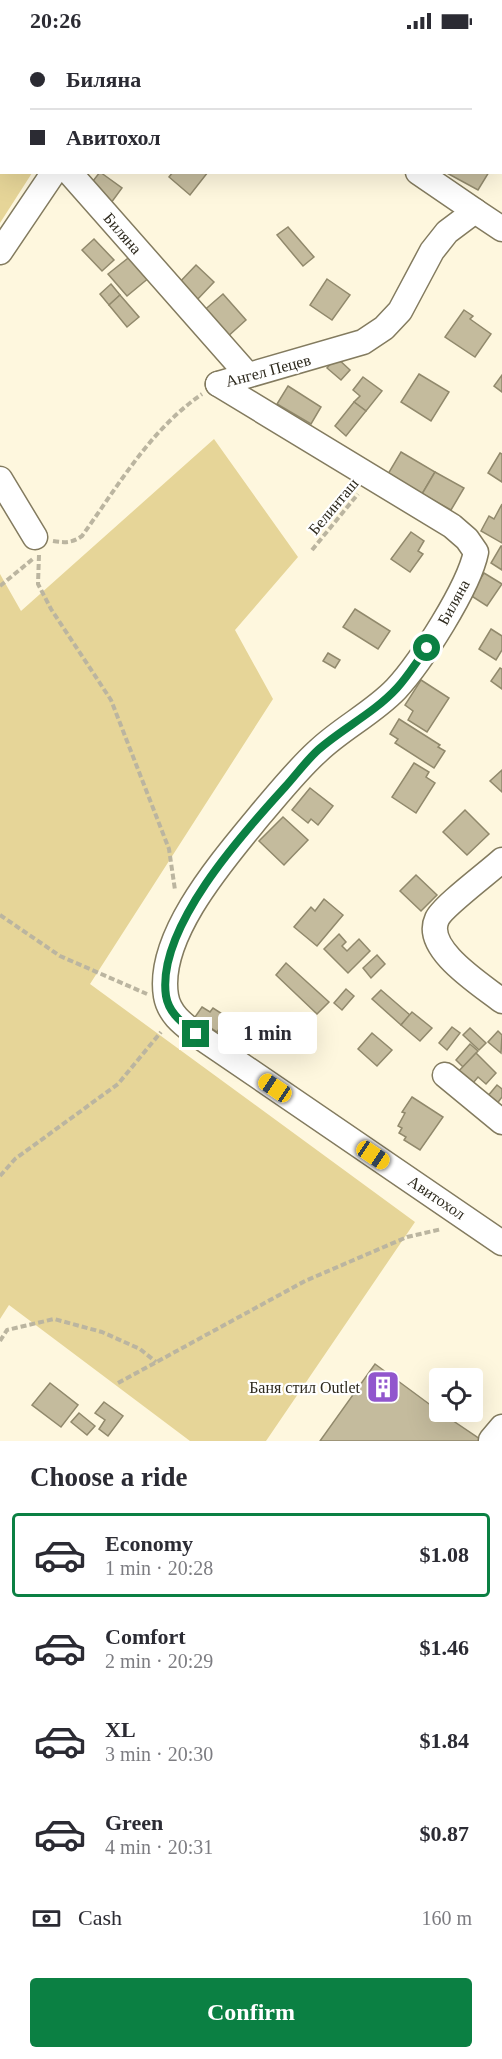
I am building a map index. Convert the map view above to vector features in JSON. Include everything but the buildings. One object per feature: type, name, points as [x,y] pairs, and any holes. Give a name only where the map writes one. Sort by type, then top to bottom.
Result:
[{"type":"street","points":[[0,252],[53,174]]},
{"type":"street","name":"Биляна","points":[[71,174],[248,375]]},
{"type":"street","points":[[421,174],[502,229]]},
{"type":"street","name":"Ангел Пецев","points":[[218,384],[363,342],[384,328],[400,311],[432,251],[447,232],[475,211]]},
{"type":"street","name":"Биляна","points":[[172,1010],[166,998],[165,975],[180,930],[200,892],[225,856],[318,750],[396,689],[427,648],[473,565],[476,552],[467,539],[452,526],[218,384]]},
{"type":"street","points":[[0,479],[37,545]]},
{"type":"street","points":[[502,860],[446,908],[437,918],[434,930],[437,942],[446,955],[502,1001]]},
{"type":"street","name":"Авитохол","points":[[172,1010],[196,1034],[502,1243]]},
{"type":"street","points":[[445,1075],[502,1122]]},
{"type":"street","points":[[472,1221],[502,1226]]},
{"type":"street","points":[[491,1440],[502,1427]]},
{"type":"path","name":"Ангел Пецев","points":[[37,545],[66,543],[82,536],[146,446],[192,401],[218,384]]},
{"type":"path","name":"Белинташ","points":[[312,550],[372,478]]},
{"type":"path","points":[[0,586],[37,545]]},
{"type":"path","points":[[37,545],[38,584],[51,609],[111,700],[169,849],[175,895]]},
{"type":"path","points":[[0,915],[60,956],[172,1010],[118,1084],[15,1158],[0,1176]]},
{"type":"path","points":[[118,1383],[315,1277],[407,1237],[472,1221]]},
{"type":"path","points":[[0,1341],[7,1330],[54,1319],[102,1332],[140,1349],[156,1362]]},
{"type":"shaded area","points":[[0,174],[31,174],[0,223]]},
{"type":"shaded area","points":[[214,439],[298,557],[235,630],[273,699],[90,984],[415,1222],[266,1441],[190,1441],[9,1305],[0,1319],[0,574],[21,611]]},
{"type":"place","name":"Баня стил Outlet","points":[[383,1387]]},
{"type":"route","points":[[196,1034],[174,1016],[166,998],[165,975],[180,930],[200,892],[225,856],[318,750],[396,689],[427,648]]}]
